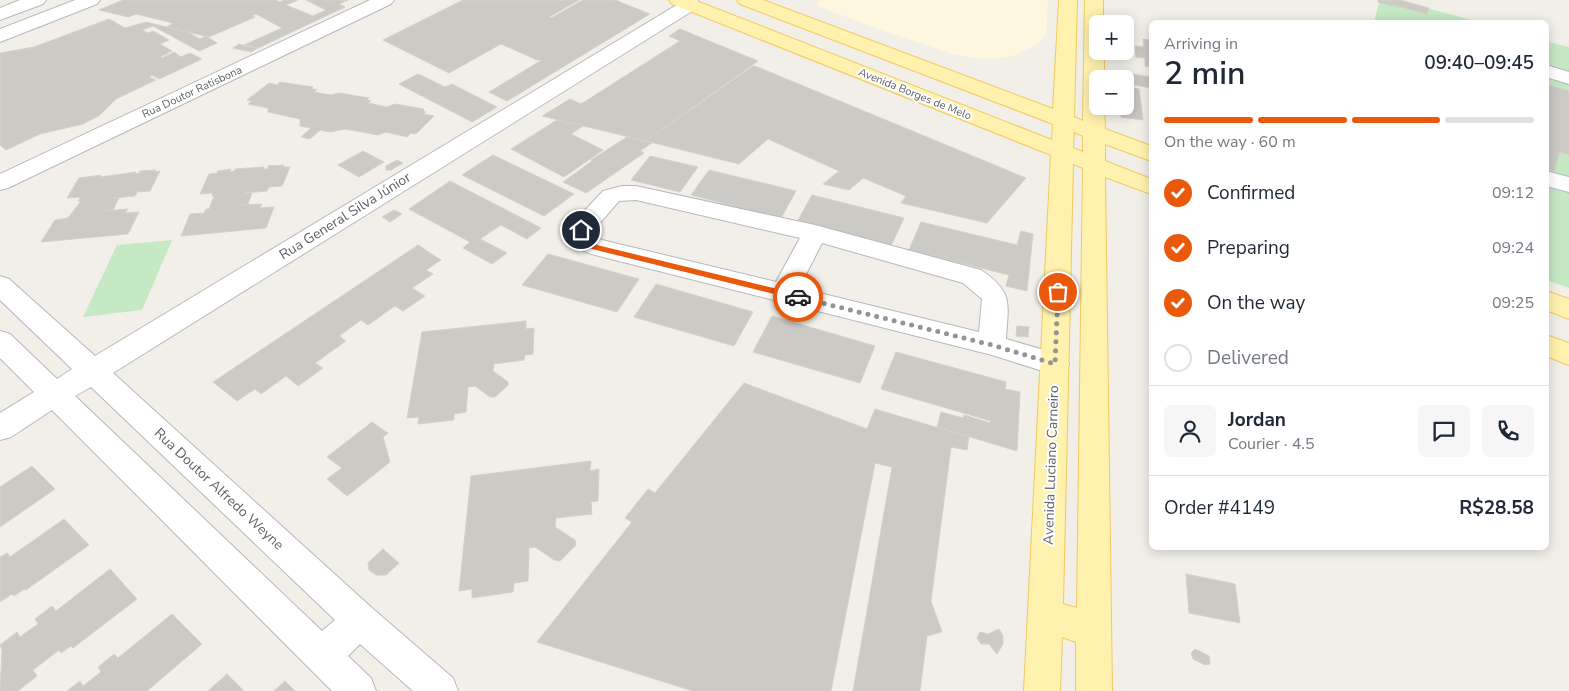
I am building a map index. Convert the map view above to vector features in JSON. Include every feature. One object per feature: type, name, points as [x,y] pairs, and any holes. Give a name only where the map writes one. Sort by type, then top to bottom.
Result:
[{"type":"main road","name":"Avenida Borges de Melo","points":[[746,0],[1149,153]]},
{"type":"main road","name":"Avenida Luciano Carneiro","points":[[1042,691],[1068,0]]},
{"type":"main road","points":[[1094,0],[1094,691]]},
{"type":"main road","name":"Avenida Borges de Melo","points":[[684,2],[1149,187]]},
{"type":"main road","points":[[1549,301],[1569,309]]},
{"type":"main road","points":[[1549,345],[1569,349]]},
{"type":"main road","points":[[1549,345],[1569,354]]},
{"type":"main road","points":[[1045,615],[1094,630]]},
{"type":"street","points":[[0,14],[36,0]]},
{"type":"street","points":[[0,36],[91,0]]},
{"type":"street","name":"Rua Doutor Ratisbona","points":[[0,183],[385,0]]},
{"type":"street","name":"Rua General Silva Júnior","points":[[0,428],[684,2]]},
{"type":"street","points":[[1549,54],[1569,59]]},
{"type":"street","points":[[1549,72],[1569,78]]},
{"type":"street","points":[[1549,179],[1569,185]]},
{"type":"street","points":[[992,345],[995,297],[986,286],[972,276],[814,232],[636,193],[622,193],[611,196],[581,230],[582,238],[586,244],[595,247],[992,345],[1055,364]]},
{"type":"street","points":[[783,293],[814,232]]},
{"type":"street","name":"Rua Doutor Alfredo Weyne","points":[[6,301],[93,371],[360,620],[440,691]]},
{"type":"street","points":[[0,342],[358,691]]},
{"type":"street","points":[[322,656],[360,620]]},
{"type":"shaded area","points":[[820,0],[1048,0],[1046,34],[1038,44],[1013,56],[995,59],[973,58],[949,53],[889,33],[817,6]]},
{"type":"green space","points":[[1380,0],[1397,0],[1472,20],[1375,20]]},
{"type":"green space","points":[[1549,42],[1569,47],[1569,288],[1549,281]]},
{"type":"green space","points":[[172,240],[142,310],[83,317],[117,245]]},
{"type":"building","points":[[123,0],[276,0],[280,2],[284,0],[298,0],[286,5],[313,16],[326,10],[306,0],[348,0],[339,4],[345,7],[258,48],[244,45],[282,28],[256,14],[252,16],[255,17],[209,37],[167,27],[173,23],[136,14],[128,17],[99,10]]},
{"type":"building","points":[[463,0],[579,0],[549,17],[551,18],[583,0],[615,0],[650,14],[507,101],[489,92],[542,60],[537,60],[501,44],[449,73],[383,40]]},
{"type":"building","points":[[1378,0],[1400,0],[1429,8],[1427,14],[1393,5],[1394,3],[1392,6],[1378,2]]},
{"type":"building","points":[[109,19],[125,28],[146,22],[187,32],[200,39],[206,36],[217,43],[199,51],[153,26],[142,30],[148,33],[153,31],[169,40],[160,44],[172,51],[160,57],[162,58],[174,52],[181,57],[190,53],[202,59],[159,79],[152,75],[149,77],[156,80],[116,99],[100,115],[83,124],[40,134],[6,150],[0,145],[0,53],[34,47]]},
{"type":"building","points":[[680,29],[758,61],[646,141],[542,116],[570,99],[581,104],[680,41],[669,36]]},
{"type":"building","points":[[1143,39],[1149,40],[1149,67],[1145,66],[1145,58],[1136,57],[1135,46],[1144,47]]},
{"type":"building","points":[[239,44],[258,48],[251,52],[233,48]]},
{"type":"building","points":[[753,66],[1026,178],[987,223],[901,203],[906,196],[863,178],[849,190],[823,184],[839,171],[768,139],[739,164],[646,141]]},
{"type":"building","points":[[418,74],[445,87],[452,84],[497,107],[472,122],[399,84]]},
{"type":"building","points":[[1134,74],[1149,77],[1149,88],[1134,85]]},
{"type":"building","points":[[280,82],[313,87],[312,89],[317,90],[313,92],[331,95],[339,93],[369,98],[367,100],[371,101],[368,103],[387,107],[395,104],[424,109],[423,111],[426,112],[423,114],[434,116],[416,134],[411,133],[407,137],[386,132],[378,135],[345,129],[330,132],[320,130],[310,139],[301,137],[311,128],[300,126],[300,119],[268,112],[268,108],[248,104],[252,101],[247,100],[269,83],[277,85]]},
{"type":"building","points":[[1549,85],[1569,91],[1569,155],[1560,152],[1554,171],[1549,170]]},
{"type":"building","points":[[1134,88],[1139,89],[1143,120],[1121,117],[1121,115],[1134,115]]},
{"type":"building","points":[[557,120],[583,126],[571,134],[603,150],[564,177],[511,149]]},
{"type":"building","points":[[627,137],[652,143],[640,151],[644,153],[586,193],[563,182],[591,160]]},
{"type":"building","points":[[363,151],[384,162],[359,177],[338,165]]},
{"type":"building","points":[[493,155],[574,194],[544,216],[462,175]]},
{"type":"building","points":[[650,156],[698,167],[680,192],[631,180]]},
{"type":"building","points":[[397,160],[403,163],[391,170],[386,170],[386,166]]},
{"type":"building","points":[[284,165],[283,167],[290,167],[282,186],[269,187],[267,191],[244,193],[252,193],[248,204],[239,205],[262,204],[260,208],[274,207],[266,228],[181,236],[190,214],[204,213],[206,209],[209,209],[214,196],[212,196],[213,193],[200,194],[209,174],[231,169],[230,172],[235,169],[264,167],[263,169],[268,169],[268,166]]},
{"type":"building","points":[[156,170],[155,172],[160,171],[150,191],[137,192],[135,196],[111,198],[119,198],[113,210],[104,211],[128,209],[125,213],[139,212],[128,234],[41,242],[55,220],[68,218],[81,201],[78,201],[81,197],[67,198],[79,178],[136,172],[134,174],[140,171]]},
{"type":"building","points":[[709,170],[796,191],[781,218],[691,195]]},
{"type":"building","points":[[450,181],[541,228],[527,239],[501,225],[480,239],[507,253],[492,264],[463,248],[470,242],[409,209]]},
{"type":"building","points":[[812,195],[904,218],[891,246],[797,222]]},
{"type":"building","points":[[394,210],[402,214],[390,222],[382,217]]},
{"type":"building","points":[[921,222],[1017,245],[1021,231],[1033,234],[1027,291],[1006,286],[1009,275],[909,250]]},
{"type":"building","points":[[418,245],[441,260],[426,270],[433,274],[412,288],[425,296],[403,311],[395,306],[368,325],[361,320],[339,336],[346,341],[315,363],[323,368],[298,386],[286,376],[261,394],[255,389],[237,401],[213,382]]},
{"type":"building","points":[[548,254],[639,279],[617,312],[522,285]]},
{"type":"building","points":[[656,284],[753,312],[734,346],[634,317]]},
{"type":"building","points":[[772,316],[875,346],[860,383],[753,352]]},
{"type":"building","points":[[526,321],[526,329],[534,328],[533,354],[525,355],[524,360],[494,364],[493,371],[508,382],[508,385],[495,397],[490,397],[475,386],[468,387],[466,412],[454,414],[454,420],[418,424],[419,417],[407,418],[422,332]]},
{"type":"building","points":[[1017,326],[1029,327],[1028,337],[1016,336]]},
{"type":"building","points":[[896,352],[1006,382],[1005,389],[1020,392],[1017,451],[937,427],[941,412],[963,418],[964,415],[990,423],[991,421],[881,389]]},
{"type":"building","points":[[744,383],[867,429],[875,409],[969,437],[967,450],[951,447],[931,601],[942,632],[927,636],[920,691],[853,691],[892,467],[875,463],[831,691],[693,691],[537,642],[632,522],[625,518],[648,489],[655,493]]},
{"type":"building","points":[[372,422],[388,433],[383,437],[390,462],[347,496],[327,479],[342,468],[327,457]]},
{"type":"building","points":[[591,461],[590,471],[599,469],[598,501],[591,502],[592,514],[556,518],[555,527],[575,540],[576,545],[560,561],[554,560],[535,547],[529,548],[528,581],[514,583],[513,592],[472,598],[472,589],[459,591],[471,476]]},
{"type":"building","points":[[32,466],[55,489],[0,527],[0,487]]},
{"type":"building","points":[[64,519],[89,545],[26,590],[24,589],[14,596],[12,594],[0,602],[0,557],[7,553],[10,557]]},
{"type":"building","points":[[383,549],[399,563],[386,575],[376,575],[369,570],[368,563]]},
{"type":"building","points":[[110,569],[137,599],[73,648],[71,646],[61,653],[59,650],[33,670],[37,676],[18,691],[0,691],[2,650],[0,645],[17,632],[20,637],[38,624],[35,619],[52,606],[56,611]]},
{"type":"building","points":[[1186,574],[1235,584],[1240,623],[1189,613]]},
{"type":"building","points":[[172,614],[202,644],[147,691],[67,691],[80,681],[83,686],[101,672],[98,667],[114,654],[118,658]]},
{"type":"building","points":[[999,629],[1003,636],[1003,644],[997,654],[989,644],[981,644],[977,638],[980,632],[988,634]]},
{"type":"building","points":[[1195,649],[1209,656],[1210,664],[1205,665],[1193,659],[1191,653]]},
{"type":"building","points":[[227,674],[244,691],[208,691]]},
{"type":"building","points":[[285,681],[295,691],[274,691]]},
{"type":"way so far","points":[[798,297],[992,345],[1055,364],[1058,292]]},
{"type":"route","points":[[581,230],[582,238],[586,244],[595,247],[798,297]]}]
